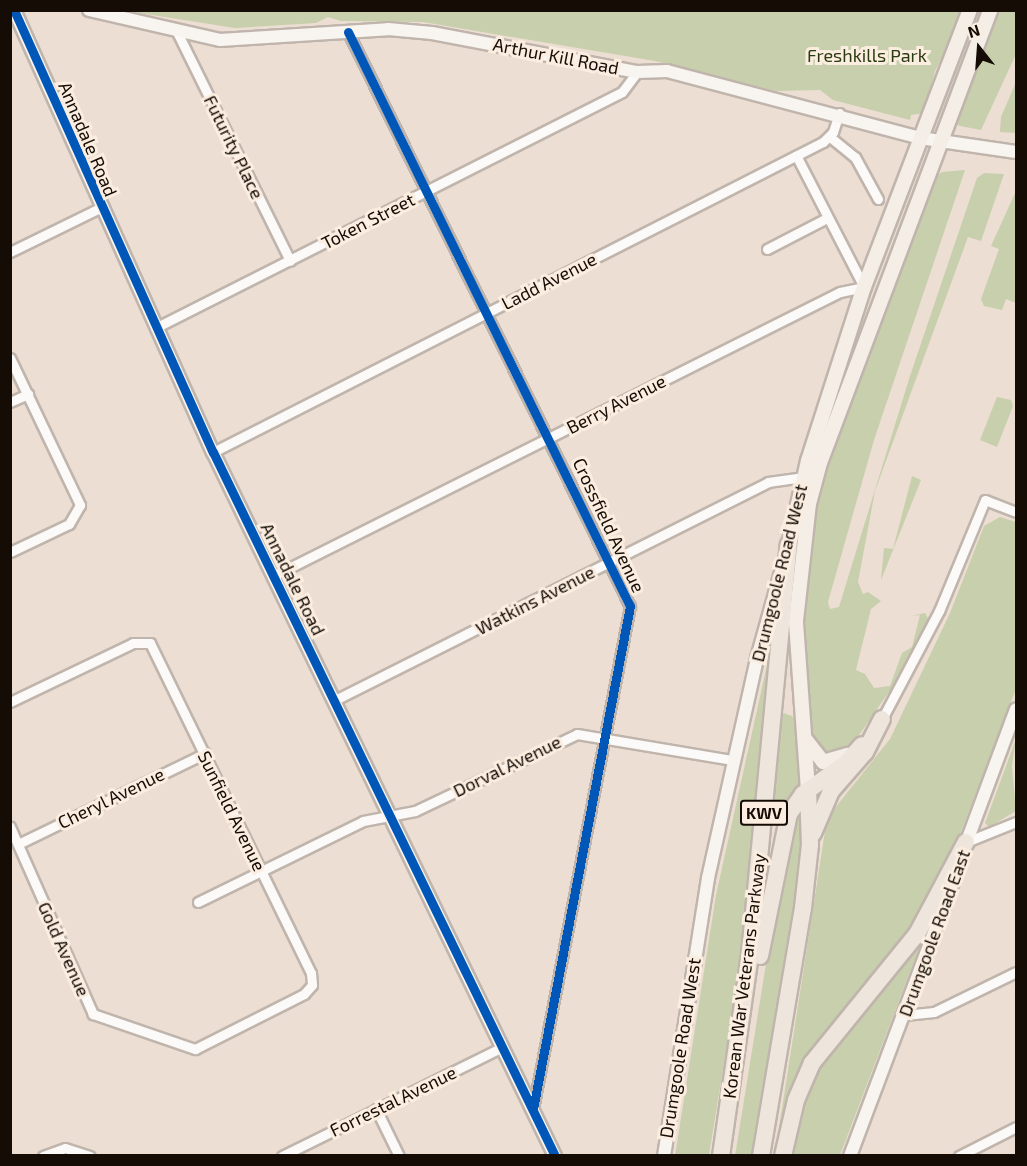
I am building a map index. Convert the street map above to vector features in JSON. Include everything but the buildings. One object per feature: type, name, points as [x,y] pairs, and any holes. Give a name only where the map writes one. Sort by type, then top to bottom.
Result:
[{"type":"highway","name":"Korean War Veterans Parkway","points":[[721,1155],[750,954],[789,545]]},
{"type":"highway","points":[[810,845],[831,791],[865,752],[882,719]]},
{"type":"highway","points":[[731,1079],[751,1005],[784,828],[808,790],[846,763],[862,745]]},
{"type":"highway","name":"KWV","points":[[761,1155],[810,845],[808,790]]},
{"type":"highway","points":[[783,1155],[796,1100],[812,1063],[917,934],[966,842]]},
{"type":"main road","name":"Drumgoole Road West","points":[[789,545],[804,477],[864,287],[970,10]]},
{"type":"main road","name":"Drumgoole Road West","points":[[808,790],[797,600],[809,504],[990,10]]},
{"type":"main road","points":[[804,736],[813,755],[823,762],[838,761],[862,745],[882,719]]},
{"type":"street","name":"Annadale Road","points":[[14,10],[154,328],[555,1155]]},
{"type":"street","name":"Arthur Kill Road","points":[[89,10],[178,34],[259,40],[348,32],[432,33],[637,72],[667,71],[839,113],[920,138],[1017,152]]},
{"type":"street","name":"Crossfield Avenue","points":[[348,32],[625,591],[630,620],[533,1109]]},
{"type":"street","name":"Futurity Place","points":[[178,34],[290,261]]},
{"type":"street","name":"Token Street","points":[[154,328],[622,92],[637,72]]},
{"type":"street","points":[[839,113],[830,137],[855,157],[878,200]]},
{"type":"street","name":"Ladd Avenue","points":[[213,452],[830,137]]},
{"type":"street","points":[[796,155],[864,287]]},
{"type":"street","points":[[10,252],[100,207]]},
{"type":"street","points":[[767,249],[827,218]]},
{"type":"street","name":"Berry Avenue","points":[[273,576],[840,291],[864,287]]},
{"type":"street","points":[[10,358],[78,497],[80,513],[69,524],[10,552]]},
{"type":"street","points":[[10,402],[28,394]]},
{"type":"street","name":"Watkins Avenue","points":[[333,701],[768,482],[804,477]]},
{"type":"street","points":[[882,719],[939,611],[985,500],[1017,512]]},
{"type":"street","name":"Drumgoole Road West","points":[[664,1155],[701,918],[733,760],[789,545]]},
{"type":"street","name":"Sunfield Avenue","points":[[10,702],[145,640],[154,647],[311,973],[312,985]]},
{"type":"street","name":"Drumgoole Road East","points":[[850,1155],[905,1015],[966,842],[1017,709]]},
{"type":"street","name":"Dorval Avenue","points":[[198,902],[363,821],[415,811],[570,736],[608,736],[733,760]]},
{"type":"street","name":"Cheryl Avenue","points":[[18,844],[205,753]]},
{"type":"street","points":[[966,842],[1017,822]]},
{"type":"street","name":"Gold Avenue","points":[[10,827],[93,1014],[195,1049],[304,994],[312,985]]},
{"type":"street","points":[[905,1015],[934,1012],[1017,972]]},
{"type":"street","name":"Forrestal Avenue","points":[[282,1155],[503,1047]]},
{"type":"street","points":[[376,1109],[399,1155]]},
{"type":"street","points":[[958,1155],[1017,1127]]},
{"type":"street","points":[[979,1145],[985,1155]]},
{"type":"street","points":[[43,1155],[65,1148],[90,1155]]},
{"type":"green space","name":"Freshkills Park","points":[[127,11],[966,11],[935,71],[924,113],[911,115],[910,120],[833,100],[820,90],[776,91],[655,61],[423,22],[341,21],[328,17],[316,23],[235,28]]},
{"type":"green space","points":[[997,11],[1016,11],[1016,54],[981,130],[960,126],[954,123]]},
{"type":"green space","points":[[1016,82],[1016,133],[1000,132],[1001,117]]},
{"type":"green space","points":[[965,170],[874,440],[828,602],[830,609],[839,607],[910,376],[977,178],[984,173],[1004,174],[981,241],[968,237],[875,491],[858,582],[863,594],[868,592],[881,601],[871,609],[856,670],[865,674],[874,688],[890,686],[902,653],[912,647],[920,615],[911,616],[925,613],[930,622],[895,683],[853,744],[845,753],[823,757],[813,743],[802,620],[818,496],[933,179],[942,172]]},
{"type":"green space","points":[[1016,191],[1016,303],[1006,299],[1002,310],[984,306],[981,299],[999,249],[991,246]]},
{"type":"green space","points":[[997,397],[1011,400],[1013,406],[997,447],[980,440]]},
{"type":"green space","points":[[912,476],[921,480],[881,580],[884,548],[893,549]]},
{"type":"green space","points":[[1000,517],[1016,522],[1016,689],[935,899],[835,1024],[783,1128],[779,1128],[827,818],[890,739],[950,613],[984,526]]},
{"type":"green space","points":[[773,638],[748,916],[709,1155],[675,1156],[716,895]]},
{"type":"green space","points":[[783,713],[792,716],[798,726],[803,787],[781,814],[777,809],[770,820]]},
{"type":"green space","points":[[1016,739],[1012,766],[1016,811],[989,827],[985,823]]},
{"type":"green space","points":[[801,809],[805,819],[799,882],[756,1155],[735,1156],[786,840]]},
{"type":"green space","points":[[921,943],[840,1155],[788,1156],[800,1106],[822,1060]]},
{"type":"cycle path","points":[[14,10],[213,452],[555,1156]]},
{"type":"cycle path","points":[[348,32],[630,606],[533,1109]]}]
